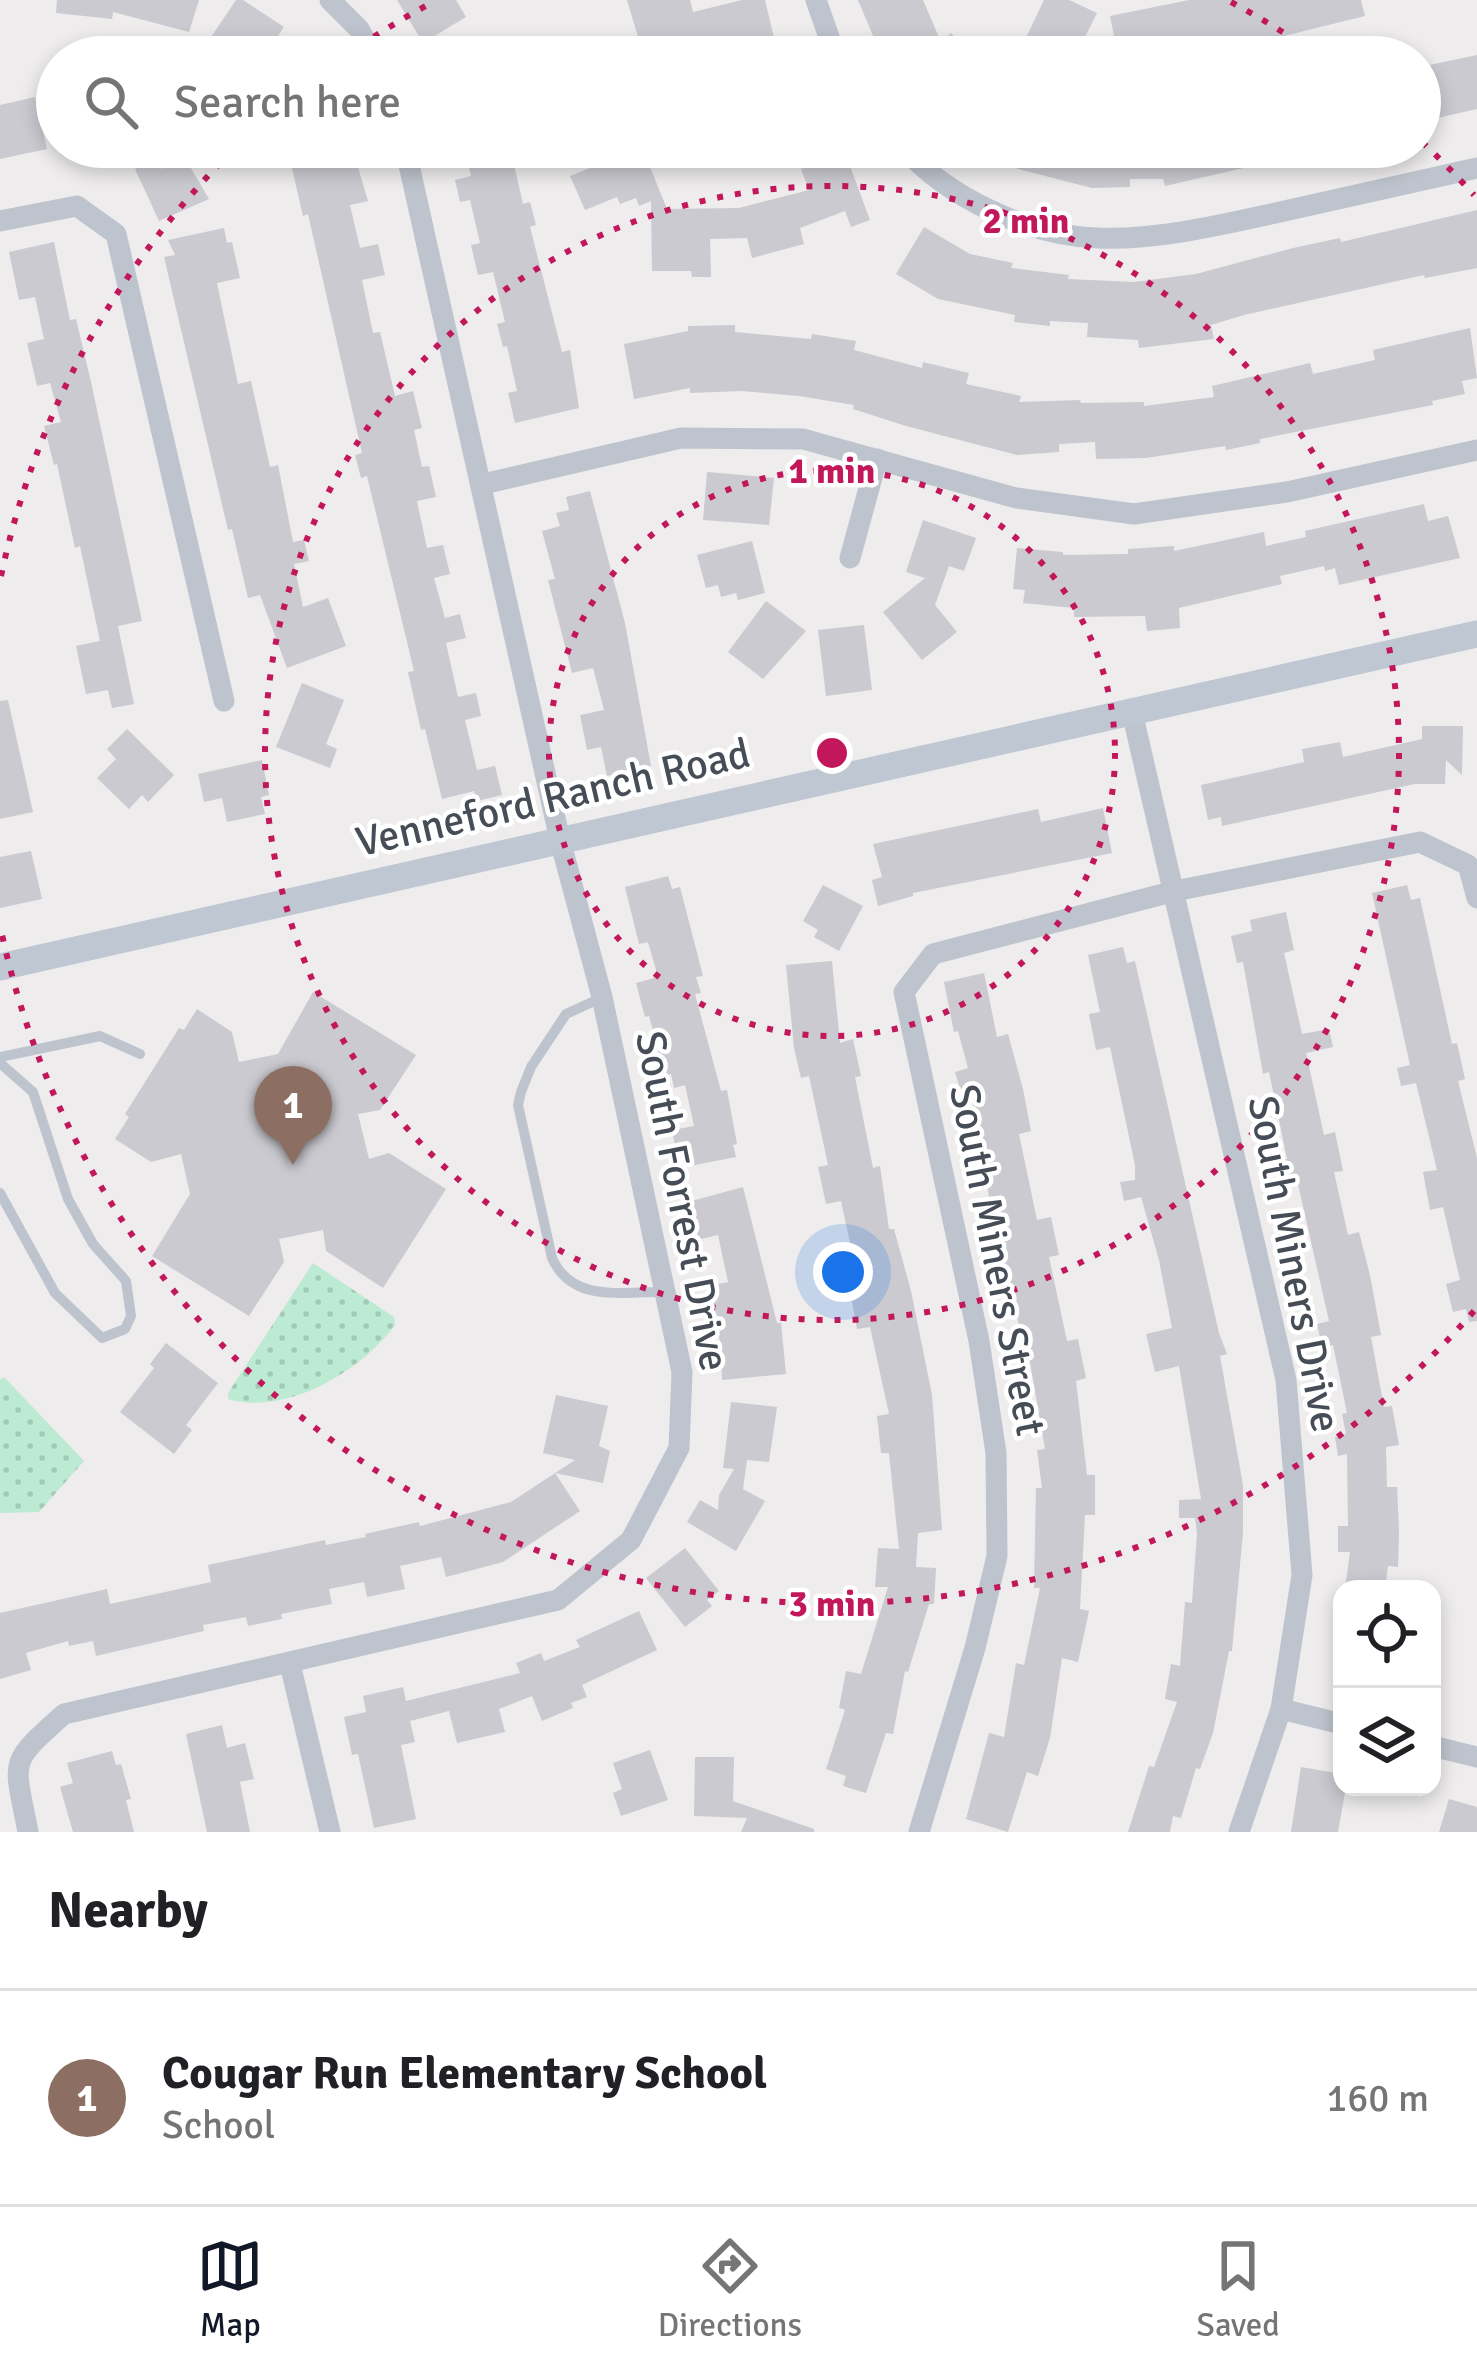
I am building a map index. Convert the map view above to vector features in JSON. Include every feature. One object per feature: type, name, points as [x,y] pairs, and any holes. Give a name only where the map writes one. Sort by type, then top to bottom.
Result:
[{"type":"street","points":[[330,0],[363,36]]},
{"type":"street","points":[[816,0],[829,36]]},
{"type":"street","name":"South Forrest Drive","points":[[28,1832],[17,1774],[20,1753],[64,1714],[558,1600],[631,1540],[680,1448],[682,1372],[602,997],[560,839],[410,168]]},
{"type":"street","points":[[926,168],[952,190],[1029,225],[1094,238],[1154,236],[1211,226],[1477,168]]},
{"type":"street","points":[[0,221],[77,206],[116,234],[224,701]]},
{"type":"street","points":[[482,484],[681,438],[803,439],[1016,498],[1134,514],[1287,492],[1476,452]]},
{"type":"street","points":[[850,558],[877,459]]},
{"type":"street","name":"Venneford Ranch Road","points":[[0,967],[1477,634]]},
{"type":"street","name":"South Miners Drive","points":[[1132,712],[1286,1380],[1302,1575],[1281,1709],[1239,1832]]},
{"type":"street","name":"South Miners Street","points":[[920,1832],[997,1556],[996,1453],[979,1341],[904,992],[933,954],[1175,891],[1420,842],[1468,865],[1477,898]]},
{"type":"street","points":[[290,1664],[330,1832]]},
{"type":"street","points":[[1281,1709],[1333,1722]]},
{"type":"street","points":[[1441,1748],[1477,1757]]},
{"type":"lane","points":[[602,997],[566,1014],[531,1067],[518,1105],[559,1273],[570,1286],[586,1290],[665,1292]]},
{"type":"lane","points":[[0,1060],[100,1036],[140,1054]]},
{"type":"lane","points":[[0,1060],[32,1092],[68,1199],[93,1244],[126,1281],[131,1316],[125,1329],[103,1338],[55,1293],[0,1193]]},
{"type":"green space","points":[[313,1263],[394,1317],[395,1325],[363,1358],[321,1386],[274,1401],[228,1399],[228,1393]]},
{"type":"green space","points":[[5,1378],[84,1461],[39,1512],[0,1513],[0,1379]]},
{"type":"building","points":[[57,0],[199,0],[189,32],[113,12],[112,19],[56,13]]},
{"type":"building","points":[[236,0],[284,27],[278,36],[212,36]]},
{"type":"building","points":[[397,0],[456,0],[466,17],[435,36],[419,36]]},
{"type":"building","points":[[627,0],[690,0],[693,12],[742,0],[765,0],[774,36],[638,36]]},
{"type":"building","points":[[858,0],[923,0],[938,36],[873,36]]},
{"type":"building","points":[[1044,0],[1069,0],[1097,13],[1086,36],[1027,36]]},
{"type":"building","points":[[1189,0],[1361,0],[1365,16],[1284,36],[1114,36],[1110,16]]},
{"type":"building","points":[[1477,55],[1477,109],[1441,117],[1441,63]]},
{"type":"building","points":[[35,97],[36,151],[0,159],[0,105]]},
{"type":"building","points":[[191,168],[209,199],[159,221],[135,169]]},
{"type":"building","points":[[292,168],[358,168],[368,201],[350,205],[360,248],[378,244],[385,275],[362,280],[373,333],[380,332],[395,396],[413,391],[422,428],[414,430],[422,467],[429,466],[436,497],[417,501],[427,548],[443,545],[450,574],[434,578],[445,618],[460,614],[466,638],[446,643],[458,697],[476,693],[481,716],[465,720],[477,770],[495,766],[502,795],[477,801],[474,791],[442,799],[425,729],[421,730],[408,672],[414,671],[367,476],[361,478],[355,455],[362,453],[308,214],[303,216]]},
{"type":"building","points":[[469,168],[515,168],[523,204],[530,202],[536,225],[530,227],[562,352],[570,350],[579,408],[515,423],[508,393],[517,391],[497,324],[505,322],[493,272],[478,275],[471,245],[480,243],[470,200],[460,202],[455,180],[471,176]]},
{"type":"building","points":[[590,168],[650,168],[667,209],[739,208],[809,190],[804,168],[851,168],[870,220],[851,227],[845,211],[800,228],[804,244],[752,258],[747,238],[710,239],[711,277],[692,277],[691,271],[652,271],[651,201],[639,206],[636,198],[620,204],[617,197],[585,210],[570,176]]},
{"type":"building","points":[[1243,168],[1165,186],[1163,179],[1130,179],[1130,187],[1092,188],[1018,169]]},
{"type":"building","points":[[1477,210],[1477,268],[1424,275],[1244,315],[1211,325],[1214,339],[1139,348],[1138,340],[1087,337],[1088,323],[1014,322],[1015,315],[938,299],[896,274],[924,227],[970,254],[1013,263],[1011,268],[1069,275],[1068,279],[1134,282],[1196,274],[1293,248],[1340,238],[1341,242]]},
{"type":"building","points":[[224,228],[240,278],[217,283],[238,384],[251,381],[270,467],[278,465],[293,542],[304,540],[309,561],[294,564],[303,607],[328,598],[346,646],[287,668],[260,595],[248,598],[164,257],[175,255],[168,240]]},
{"type":"building","points":[[54,242],[70,320],[76,319],[91,382],[142,621],[118,626],[134,704],[112,708],[108,690],[86,694],[76,646],[100,641],[80,546],[75,548],[44,426],[61,422],[50,383],[37,386],[27,343],[44,339],[35,297],[19,300],[9,252]]},
{"type":"building","points":[[735,325],[735,332],[811,339],[812,334],[856,341],[854,350],[922,368],[923,362],[969,373],[966,384],[1021,396],[1019,402],[1144,402],[1144,406],[1214,397],[1212,386],[1310,363],[1313,374],[1375,360],[1373,350],[1470,328],[1477,378],[1462,381],[1465,394],[1432,401],[1433,405],[1226,450],[1225,446],[1146,458],[1096,459],[1095,442],[1059,444],[1059,452],[1017,455],[906,426],[853,409],[854,405],[799,396],[690,393],[690,388],[634,399],[624,344],[688,331],[688,326]]},
{"type":"building","points":[[707,472],[774,478],[769,525],[703,520]]},
{"type":"building","points":[[590,491],[625,623],[651,766],[607,776],[601,747],[587,750],[580,715],[604,710],[593,668],[572,673],[548,580],[555,579],[542,531],[560,526],[556,513],[569,510],[566,497]]},
{"type":"building","points":[[1424,504],[1428,521],[1448,516],[1460,558],[1339,585],[1335,568],[1325,571],[1324,566],[1280,576],[1282,584],[1179,608],[1180,628],[1147,631],[1145,616],[1074,617],[1074,608],[1023,603],[1025,590],[1013,589],[1017,548],[1063,555],[1128,554],[1128,549],[1174,546],[1174,551],[1264,532],[1266,546],[1306,537],[1305,531]]},
{"type":"building","points":[[923,520],[976,538],[964,571],[949,566],[935,605],[957,632],[922,660],[883,612],[925,578],[906,572]]},
{"type":"building","points":[[752,541],[765,593],[738,600],[736,593],[721,597],[718,585],[706,588],[697,555]]},
{"type":"building","points":[[766,601],[806,631],[763,679],[728,652]]},
{"type":"building","points":[[864,625],[872,690],[826,696],[818,630]]},
{"type":"building","points":[[302,683],[344,700],[326,744],[337,749],[330,768],[276,747]]},
{"type":"building","points":[[8,700],[33,812],[0,819],[0,701]]},
{"type":"building","points":[[1422,726],[1463,726],[1462,775],[1446,760],[1445,784],[1415,784],[1222,826],[1221,817],[1208,820],[1201,785],[1304,762],[1302,749],[1340,742],[1343,757],[1422,739]]},
{"type":"building","points":[[127,729],[174,775],[148,802],[142,795],[129,809],[97,778],[116,759],[107,749]]},
{"type":"building","points":[[262,760],[269,795],[261,797],[265,814],[227,822],[222,798],[204,802],[198,774]]},
{"type":"building","points":[[1103,808],[1112,853],[913,893],[878,906],[872,880],[882,877],[873,844],[1038,809],[1041,822]]},
{"type":"building","points":[[31,851],[42,899],[0,908],[0,857]]},
{"type":"building","points":[[668,876],[672,889],[680,887],[703,976],[696,977],[701,993],[695,994],[721,1091],[727,1090],[737,1144],[733,1145],[736,1157],[679,1168],[672,1130],[694,1126],[685,1085],[674,1088],[671,1074],[665,1076],[649,1016],[645,1017],[636,983],[658,977],[648,942],[639,944],[625,887]]},
{"type":"building","points":[[823,885],[863,906],[839,951],[814,937],[818,930],[803,921]]},
{"type":"building","points":[[1407,885],[1411,900],[1420,898],[1452,1044],[1457,1043],[1465,1079],[1458,1081],[1477,1158],[1477,1321],[1469,1322],[1466,1309],[1453,1312],[1446,1284],[1460,1280],[1443,1207],[1430,1210],[1423,1172],[1437,1170],[1416,1083],[1401,1086],[1397,1068],[1410,1065],[1372,893]]},
{"type":"building","points":[[1286,912],[1294,950],[1284,953],[1302,1034],[1329,1029],[1333,1047],[1306,1053],[1324,1135],[1335,1132],[1343,1171],[1334,1172],[1348,1235],[1359,1232],[1370,1275],[1381,1335],[1371,1337],[1384,1407],[1392,1406],[1399,1445],[1386,1447],[1387,1487],[1397,1487],[1399,1531],[1398,1567],[1388,1566],[1386,1580],[1346,1580],[1350,1552],[1338,1552],[1338,1526],[1348,1526],[1347,1454],[1338,1456],[1335,1437],[1346,1434],[1342,1414],[1347,1413],[1333,1345],[1322,1347],[1317,1324],[1329,1321],[1297,1180],[1285,1182],[1280,1160],[1287,1159],[1269,1072],[1263,1074],[1243,962],[1237,963],[1231,936],[1252,931],[1250,920]]},
{"type":"building","points":[[1123,947],[1127,963],[1135,961],[1227,1354],[1220,1356],[1243,1485],[1232,1651],[1213,1733],[1181,1818],[1173,1816],[1170,1832],[1128,1832],[1149,1766],[1154,1767],[1177,1702],[1165,1699],[1171,1664],[1180,1666],[1185,1602],[1192,1603],[1197,1533],[1195,1518],[1179,1518],[1179,1500],[1201,1499],[1179,1366],[1155,1372],[1146,1334],[1172,1328],[1141,1197],[1124,1201],[1120,1182],[1135,1180],[1135,1165],[1110,1047],[1096,1050],[1089,1014],[1100,1012],[1088,955]]},
{"type":"building","points":[[832,961],[840,1043],[853,1039],[861,1076],[855,1077],[873,1168],[880,1166],[889,1229],[894,1229],[911,1291],[932,1395],[942,1530],[918,1533],[916,1567],[936,1568],[934,1604],[929,1604],[905,1671],[893,1734],[886,1733],[866,1793],[843,1786],[846,1776],[826,1769],[845,1710],[839,1708],[846,1671],[861,1674],[888,1587],[875,1587],[878,1548],[899,1549],[889,1453],[881,1453],[877,1416],[889,1414],[870,1327],[857,1329],[850,1291],[860,1289],[841,1201],[826,1204],[818,1167],[828,1165],[809,1076],[801,1078],[794,1048],[786,965]]},
{"type":"building","points":[[984,973],[997,1037],[1008,1034],[1023,1089],[1031,1131],[1019,1134],[1037,1220],[1051,1217],[1059,1255],[1049,1257],[1067,1341],[1078,1339],[1086,1378],[1076,1381],[1087,1475],[1095,1475],[1095,1515],[1085,1515],[1080,1609],[1089,1611],[1078,1662],[1062,1658],[1050,1738],[1038,1776],[1027,1772],[1008,1832],[966,1819],[989,1733],[1004,1737],[1016,1663],[1024,1665],[1040,1588],[1034,1588],[1036,1488],[1042,1488],[1037,1450],[1045,1449],[1026,1339],[1022,1340],[1009,1277],[1003,1278],[971,1093],[962,1095],[955,1072],[968,1068],[958,1031],[954,1032],[944,982]]},
{"type":"building","points":[[313,992],[416,1055],[380,1110],[358,1114],[369,1159],[389,1153],[446,1189],[383,1288],[326,1251],[323,1230],[279,1239],[284,1262],[249,1316],[152,1256],[190,1194],[181,1154],[151,1162],[115,1139],[129,1117],[125,1114],[179,1028],[184,1030],[197,1009],[232,1032],[239,1062],[278,1054]]},
{"type":"building","points":[[743,1187],[777,1323],[781,1323],[786,1374],[722,1380],[721,1346],[708,1286],[728,1282],[718,1235],[697,1240],[688,1202]]},
{"type":"building","points":[[166,1343],[218,1383],[186,1425],[192,1430],[174,1454],[120,1412],[154,1368],[150,1364]]},
{"type":"building","points":[[556,1395],[608,1406],[599,1446],[610,1451],[603,1483],[555,1473],[575,1460],[543,1453]]},
{"type":"building","points":[[731,1402],[777,1407],[769,1462],[747,1460],[743,1489],[765,1501],[736,1551],[687,1522],[700,1500],[718,1510],[719,1495],[734,1469],[723,1468]]},
{"type":"building","points":[[555,1473],[580,1511],[503,1562],[446,1577],[441,1557],[400,1566],[405,1589],[367,1597],[364,1582],[329,1589],[332,1604],[281,1614],[282,1619],[248,1626],[246,1617],[203,1625],[204,1631],[96,1656],[93,1641],[69,1646],[68,1641],[26,1653],[31,1670],[0,1679],[0,1613],[107,1589],[110,1604],[211,1582],[208,1565],[325,1540],[326,1545],[366,1537],[419,1522],[420,1526],[511,1502]]},
{"type":"building","points":[[685,1548],[719,1591],[707,1600],[712,1606],[685,1627],[646,1578]]},
{"type":"building","points":[[639,1611],[657,1650],[582,1685],[587,1697],[571,1703],[573,1708],[542,1721],[532,1696],[499,1709],[505,1732],[457,1743],[449,1711],[410,1721],[415,1742],[401,1745],[416,1819],[374,1828],[358,1754],[352,1755],[344,1717],[366,1712],[363,1696],[403,1687],[406,1701],[520,1673],[516,1663],[541,1653],[544,1661],[580,1647],[576,1640]]},
{"type":"building","points":[[222,1725],[227,1748],[245,1743],[254,1779],[240,1782],[250,1832],[207,1832],[186,1734]]},
{"type":"building","points":[[650,1750],[668,1800],[621,1816],[613,1793],[622,1789],[613,1763]]},
{"type":"building","points":[[112,1751],[131,1799],[126,1800],[134,1832],[73,1832],[60,1787],[73,1783],[67,1763]]},
{"type":"building","points":[[695,1757],[734,1757],[733,1801],[814,1832],[741,1832],[747,1818],[694,1816]]},
{"type":"building","points":[[1301,1767],[1333,1772],[1333,1796],[1344,1796],[1338,1832],[1291,1832]]},
{"type":"building","points":[[1449,1799],[1477,1807],[1477,1832],[1439,1832]]},
{"type":"place","name":"Cougar Run Elementary School","points":[[293,1165]]}]
